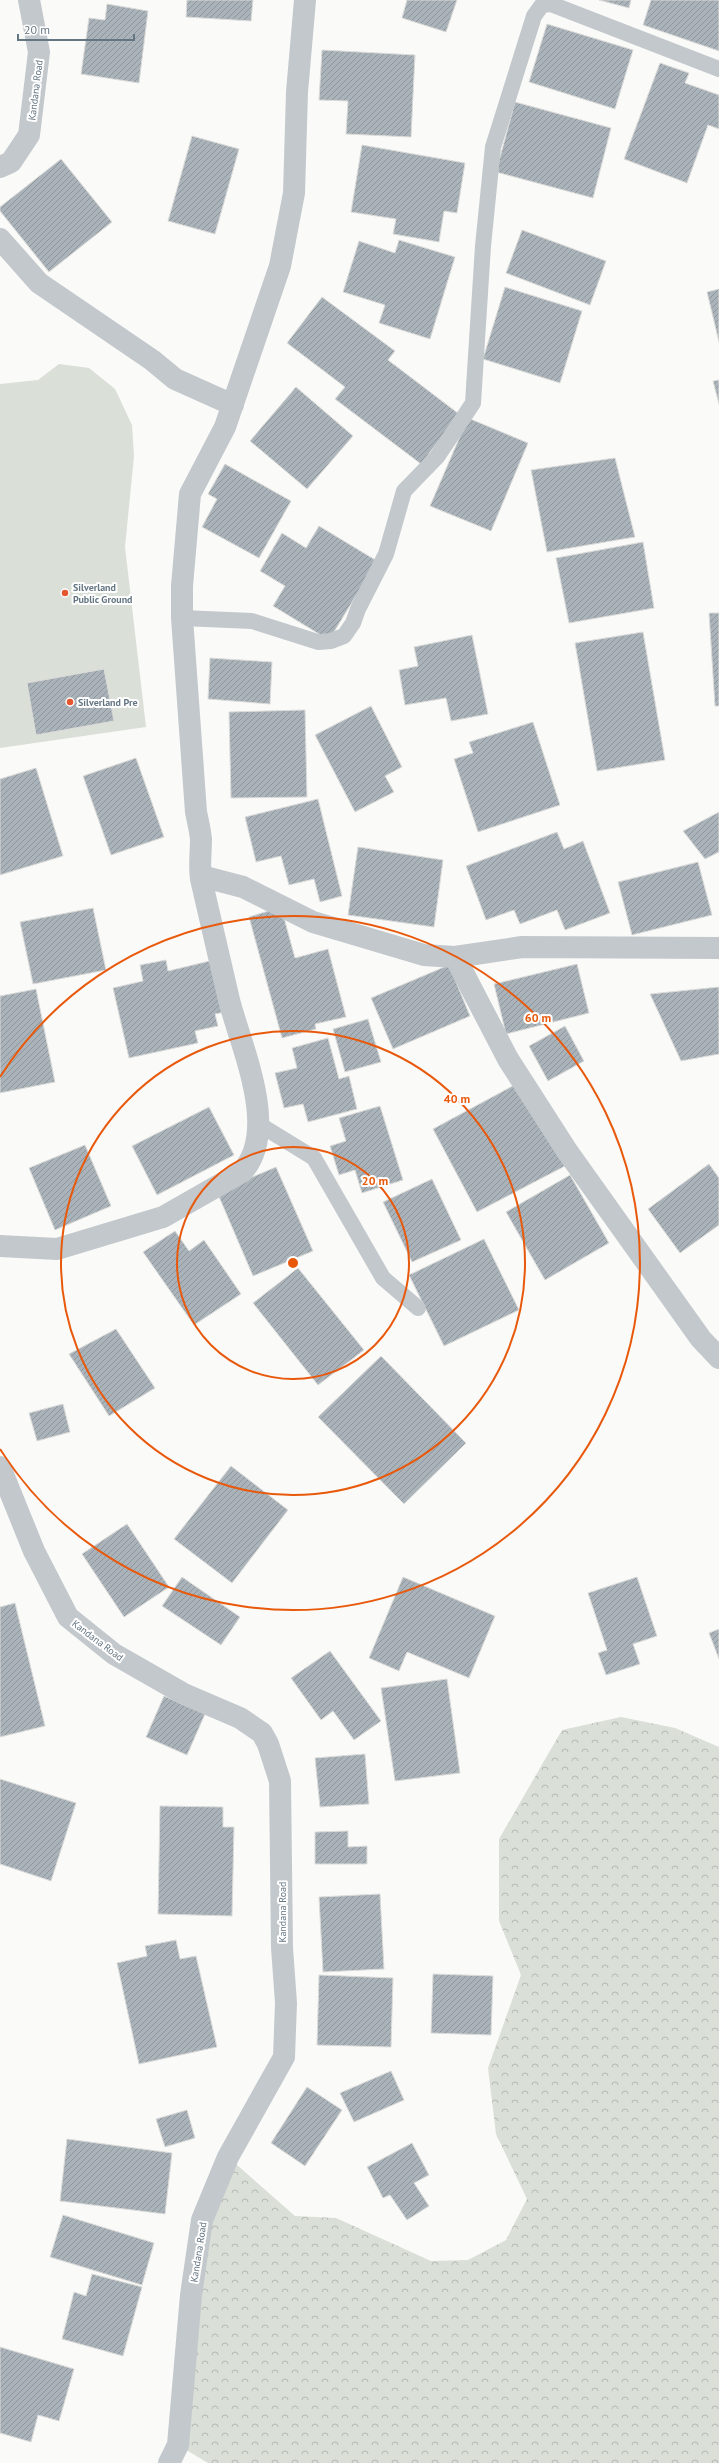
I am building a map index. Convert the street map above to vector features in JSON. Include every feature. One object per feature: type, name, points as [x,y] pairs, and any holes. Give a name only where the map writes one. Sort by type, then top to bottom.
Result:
[{"type":"street","name":"Kandana Road","points":[[0,167],[11,162],[29,135],[39,52],[29,0]]},
{"type":"street","points":[[0,1246],[57,1249],[163,1217],[242,1172],[250,1163],[255,1148],[257,1123],[255,1091],[230,1002],[201,876],[200,837],[196,812],[182,618],[182,586],[190,494],[225,427],[280,266],[294,192],[297,92],[305,0]]},
{"type":"street","points":[[0,239],[39,283],[152,360],[175,379],[233,405]]},
{"type":"street","points":[[201,876],[243,886],[313,922],[424,955],[456,957],[522,947],[612,946],[719,948]]},
{"type":"street","points":[[456,957],[508,1059],[567,1152],[701,1339],[719,1358]]},
{"type":"street","name":"Kandana Road","points":[[0,1467],[34,1551],[68,1617],[114,1654],[184,1694],[240,1718],[262,1733],[268,1744],[280,1781],[282,1948],[286,2003],[284,2057],[228,2157],[202,2220],[191,2295],[178,2445],[169,2463]]},
{"type":"lane","points":[[182,618],[252,621],[318,642],[331,641],[344,636],[353,623],[386,554],[404,491],[437,457],[473,403],[483,246],[493,148],[534,16],[542,5],[551,2],[719,69]]},
{"type":"lane","points":[[257,1123],[314,1158],[383,1278],[418,1308]]},
{"type":"green space","name":"Silverland Public Ground","points":[[59,364],[89,368],[115,389],[132,425],[134,456],[125,547],[146,727],[0,748],[0,384],[38,380]]},
{"type":"green space","points":[[621,1717],[675,1728],[719,1747],[719,2463],[208,2463],[178,2445],[191,2295],[228,2157],[295,2216],[336,2218],[431,2261],[468,2260],[506,2240],[527,2199],[496,2134],[488,2068],[521,1975],[499,1921],[499,1839],[562,1730]]},
{"type":"building","points":[[187,0],[253,0],[251,21],[186,17]]},
{"type":"building","points":[[407,0],[457,0],[446,32],[402,18]]},
{"type":"building","points":[[599,0],[631,0],[629,8]]},
{"type":"building","points":[[651,0],[719,0],[719,51],[643,25]]},
{"type":"building","points":[[107,4],[148,11],[139,83],[81,74],[89,18],[105,20]]},
{"type":"building","points":[[547,24],[633,50],[615,109],[529,82]]},
{"type":"building","points":[[322,50],[415,55],[411,137],[346,134],[348,101],[319,100]]},
{"type":"building","points":[[660,63],[689,73],[685,83],[719,95],[719,129],[708,125],[687,183],[624,159]]},
{"type":"building","points":[[515,102],[611,128],[593,198],[496,172]]},
{"type":"building","points":[[192,136],[239,149],[215,234],[168,221]]},
{"type":"building","points":[[362,145],[465,163],[457,213],[444,211],[439,242],[393,234],[396,219],[351,212]]},
{"type":"building","points":[[61,159],[112,222],[49,272],[0,211],[0,207]]},
{"type":"building","points":[[522,230],[606,261],[590,305],[506,273]]},
{"type":"building","points":[[399,240],[455,257],[430,339],[379,323],[385,305],[343,292],[359,241],[395,253]]},
{"type":"building","points":[[505,287],[582,311],[560,383],[483,359]]},
{"type":"building","points":[[719,289],[719,342],[707,292]]},
{"type":"building","points":[[322,297],[395,351],[388,360],[459,414],[421,464],[335,399],[345,387],[287,343]]},
{"type":"building","points":[[719,380],[719,404],[713,381]]},
{"type":"building","points":[[296,387],[353,436],[307,489],[250,441]]},
{"type":"building","points":[[468,418],[528,443],[491,531],[430,506]]},
{"type":"building","points":[[615,458],[635,537],[547,552],[531,470]]},
{"type":"building","points":[[225,464],[291,501],[259,558],[202,527],[217,499],[208,494]]},
{"type":"building","points":[[319,526],[377,561],[329,640],[273,606],[285,586],[260,571],[282,533],[306,548]]},
{"type":"building","points":[[643,542],[654,608],[569,623],[556,558]]},
{"type":"building","points":[[709,613],[719,613],[719,706],[715,706]]},
{"type":"building","points":[[643,632],[665,760],[597,771],[575,643]]},
{"type":"building","points":[[472,635],[488,714],[451,721],[446,698],[405,705],[399,670],[418,666],[414,647]]},
{"type":"building","points":[[210,658],[272,662],[270,704],[208,699]]},
{"type":"building","name":"Silverland Pre","points":[[104,669],[114,721],[36,735],[27,683]]},
{"type":"building","points":[[371,706],[402,767],[385,776],[394,792],[355,812],[315,735]]},
{"type":"building","points":[[305,710],[307,797],[231,798],[229,712]]},
{"type":"building","points":[[533,722],[560,805],[478,832],[454,759],[473,753],[469,742]]},
{"type":"building","points":[[136,758],[164,837],[111,855],[83,776]]},
{"type":"building","points":[[36,768],[63,856],[0,875],[0,779]]},
{"type":"building","points":[[318,799],[342,896],[320,902],[314,879],[289,885],[281,856],[256,862],[245,817]]},
{"type":"building","points":[[719,812],[719,852],[705,859],[683,831]]},
{"type":"building","points":[[557,832],[564,849],[583,841],[610,913],[565,930],[557,910],[520,924],[514,910],[486,920],[466,866]]},
{"type":"building","points":[[358,847],[443,860],[434,927],[348,915]]},
{"type":"building","points":[[698,862],[712,915],[632,935],[618,882]]},
{"type":"building","points":[[281,907],[295,958],[328,949],[346,1017],[315,1024],[316,1029],[282,1038],[249,917]]},
{"type":"building","points":[[93,908],[106,970],[33,984],[20,922]]},
{"type":"building","points":[[218,959],[230,1011],[215,1014],[218,1026],[195,1031],[198,1043],[129,1058],[113,988],[143,981],[140,965],[166,960],[168,971]]},
{"type":"building","points":[[577,964],[589,1013],[506,1034],[494,984]]},
{"type":"building","points":[[449,965],[470,1016],[393,1049],[371,998]]},
{"type":"building","points":[[719,987],[719,1054],[681,1061],[650,994]]},
{"type":"building","points":[[36,989],[55,1082],[0,1093],[0,996]]},
{"type":"building","points":[[368,1019],[381,1062],[345,1072],[333,1029]]},
{"type":"building","points":[[565,1026],[584,1061],[548,1081],[529,1046]]},
{"type":"building","points":[[328,1038],[339,1079],[349,1076],[357,1109],[308,1122],[303,1104],[284,1108],[275,1073],[297,1068],[292,1048]]},
{"type":"building","points":[[520,1082],[565,1166],[477,1212],[433,1129]]},
{"type":"building","points":[[380,1106],[403,1180],[362,1193],[355,1170],[339,1175],[330,1146],[346,1141],[339,1118]]},
{"type":"building","points":[[209,1107],[234,1155],[157,1195],[132,1146]]},
{"type":"building","points":[[85,1145],[111,1206],[55,1230],[29,1168]]},
{"type":"building","points":[[709,1164],[719,1178],[719,1225],[680,1253],[648,1209]]},
{"type":"building","points":[[276,1167],[313,1251],[253,1276],[217,1192]]},
{"type":"building","points":[[570,1175],[609,1243],[545,1280],[506,1212]]},
{"type":"building","points":[[432,1179],[461,1240],[412,1262],[383,1202]]},
{"type":"building","points":[[175,1231],[189,1251],[204,1240],[241,1294],[194,1325],[143,1252]]},
{"type":"building","points":[[484,1239],[519,1310],[444,1346],[409,1275]]},
{"type":"building","points":[[298,1268],[364,1350],[318,1385],[253,1303]]},
{"type":"building","points":[[116,1329],[155,1388],[109,1416],[69,1354]]},
{"type":"building","points":[[381,1356],[466,1443],[404,1504],[318,1417]]},
{"type":"building","points":[[63,1404],[70,1432],[37,1441],[29,1413]]},
{"type":"building","points":[[231,1466],[288,1510],[232,1583],[174,1539]]},
{"type":"building","points":[[127,1524],[169,1587],[124,1617],[82,1554]]},
{"type":"building","points":[[182,1577],[240,1617],[221,1645],[162,1606]]},
{"type":"building","points":[[403,1577],[495,1616],[469,1678],[407,1652],[399,1671],[369,1658]]},
{"type":"building","points":[[637,1577],[657,1636],[633,1644],[640,1664],[606,1675],[598,1653],[607,1650],[588,1593]]},
{"type":"building","points":[[15,1603],[45,1726],[0,1737],[0,1607]]},
{"type":"building","points":[[719,1629],[719,1659],[709,1633]]},
{"type":"building","points":[[330,1651],[381,1721],[354,1740],[333,1711],[321,1720],[291,1678]]},
{"type":"building","points":[[447,1679],[460,1773],[395,1781],[381,1688]]},
{"type":"building","points":[[164,1696],[205,1714],[187,1755],[146,1737]]},
{"type":"building","points":[[365,1754],[369,1804],[320,1807],[315,1758]]},
{"type":"building","points":[[0,1779],[76,1803],[51,1881],[0,1864]]},
{"type":"building","points":[[160,1806],[223,1807],[223,1827],[234,1827],[232,1916],[158,1914]]},
{"type":"building","points":[[348,1831],[348,1847],[367,1846],[367,1864],[315,1864],[315,1832]]},
{"type":"building","points":[[380,1894],[384,1969],[323,1972],[319,1897]]},
{"type":"building","points":[[176,1940],[180,1959],[196,1956],[217,2047],[139,2064],[117,1963],[147,1956],[145,1946]]},
{"type":"building","points":[[433,1974],[493,1976],[491,2035],[431,2033]]},
{"type":"building","points":[[319,1975],[393,1978],[391,2047],[317,2045]]},
{"type":"building","points":[[391,2071],[404,2100],[354,2122],[340,2093]]},
{"type":"building","points":[[307,2087],[342,2110],[305,2166],[271,2143]]},
{"type":"building","points":[[187,2110],[195,2138],[165,2147],[156,2119]]},
{"type":"building","points":[[67,2139],[172,2153],[165,2214],[60,2201]]},
{"type":"building","points":[[412,2143],[429,2175],[414,2183],[429,2206],[407,2220],[390,2195],[383,2198],[367,2167]]},
{"type":"building","points":[[63,2215],[154,2243],[142,2285],[50,2257]]},
{"type":"building","points":[[92,2274],[142,2287],[123,2356],[62,2339],[74,2292],[86,2296]]},
{"type":"building","points":[[0,2347],[74,2369],[59,2421],[38,2415],[31,2442],[0,2433]]},
{"type":"place","name":"Silverland Public Ground","points":[[65,593]]},
{"type":"place","name":"Silverland Pre","points":[[70,702]]}]
